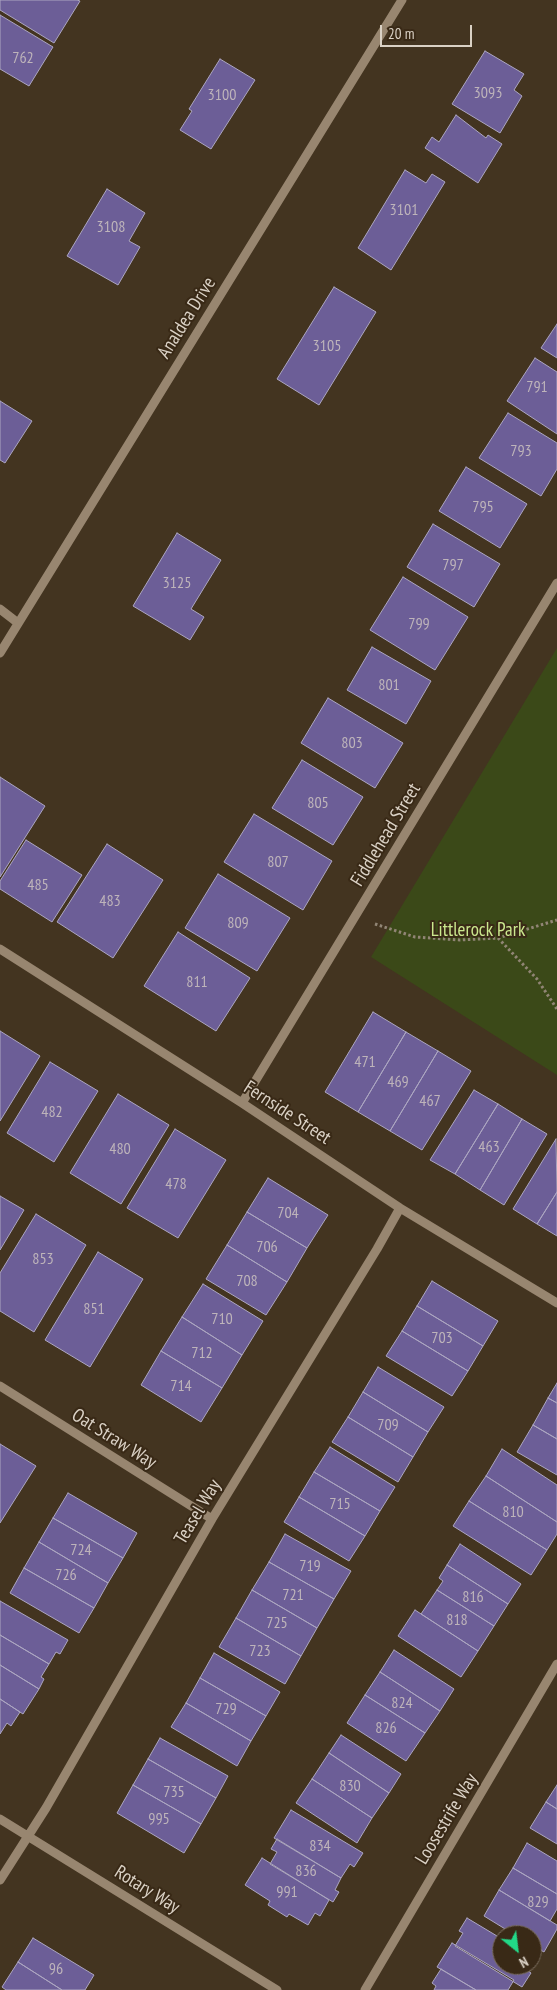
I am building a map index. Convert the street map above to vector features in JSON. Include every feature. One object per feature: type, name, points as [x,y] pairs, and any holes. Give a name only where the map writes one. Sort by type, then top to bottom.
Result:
[{"type":"street","name":"Analdea Drive","points":[[0,653],[402,0]]},
{"type":"street","name":"Fiddlehead Street","points":[[242,1103],[557,583]]},
{"type":"street","points":[[0,609],[18,623]]},
{"type":"street","name":"Fernside Street","points":[[0,949],[242,1103],[400,1208],[557,1303]]},
{"type":"street","name":"Teasel Way","points":[[0,1880],[28,1836],[212,1519],[400,1208]]},
{"type":"street","name":"Oat Straw Way","points":[[0,1386],[212,1519]]},
{"type":"street","name":"Loosestrife Way","points":[[365,1990],[557,1664]]},
{"type":"street","name":"Rotary Way","points":[[0,1819],[277,1990]]},
{"type":"path","points":[[355,917],[414,937],[460,940],[498,938],[557,920]]},
{"type":"path","points":[[498,938],[537,979],[557,1009]]},
{"type":"green space","name":"Littlerock Park","points":[[557,648],[557,1075],[371,957]]},
{"type":"building","points":[[0,0],[80,1],[54,43],[0,10]]},
{"type":"building","points":[[0,15],[53,47],[29,86],[0,69]]},
{"type":"building","points":[[485,51],[524,74],[514,90],[522,96],[500,133],[452,104]]},
{"type":"building","points":[[220,59],[255,80],[211,149],[180,130],[192,111],[189,109]]},
{"type":"building","points":[[456,115],[486,138],[488,135],[502,144],[478,183],[425,148],[432,137],[439,142]]},
{"type":"building","points":[[405,170],[426,183],[432,174],[445,182],[391,270],[358,248]]},
{"type":"building","points":[[107,189],[145,213],[129,241],[140,247],[118,285],[67,256]]},
{"type":"building","points":[[334,287],[376,312],[319,405],[277,379]]},
{"type":"building","points":[[557,324],[557,358],[541,348]]},
{"type":"building","points":[[535,358],[557,372],[557,434],[507,401]]},
{"type":"building","points":[[0,401],[32,421],[5,463],[0,460]]},
{"type":"building","points":[[508,413],[557,443],[557,469],[541,496],[479,458]]},
{"type":"building","points":[[466,467],[527,504],[500,548],[439,511]]},
{"type":"building","points":[[433,524],[500,564],[474,607],[407,567]]},
{"type":"building","points":[[177,533],[221,560],[191,609],[204,617],[190,640],[133,606]]},
{"type":"building","points":[[403,577],[468,617],[435,670],[370,630]]},
{"type":"building","points":[[372,647],[431,681],[406,724],[347,690]]},
{"type":"building","points":[[328,698],[403,743],[375,788],[301,743]]},
{"type":"building","points":[[302,760],[363,797],[333,845],[272,808]]},
{"type":"building","points":[[0,777],[45,806],[0,877]]},
{"type":"building","points":[[254,814],[332,861],[303,910],[224,862]]},
{"type":"building","points":[[26,840],[82,875],[52,922],[0,889],[0,881]]},
{"type":"building","points":[[107,844],[163,880],[113,958],[57,922]]},
{"type":"building","points":[[218,874],[290,918],[257,971],[185,928]]},
{"type":"building","points":[[178,932],[250,978],[216,1031],[144,986]]},
{"type":"building","points":[[373,1012],[406,1032],[358,1112],[325,1092]]},
{"type":"building","points":[[0,1031],[40,1056],[0,1121]]},
{"type":"building","points":[[406,1032],[438,1051],[390,1131],[358,1112]]},
{"type":"building","points":[[438,1051],[471,1071],[422,1150],[390,1131]]},
{"type":"building","points":[[50,1062],[98,1091],[54,1162],[7,1133]]},
{"type":"building","points":[[474,1090],[498,1104],[455,1174],[430,1160]]},
{"type":"building","points":[[118,1094],[169,1125],[121,1204],[70,1173]]},
{"type":"building","points":[[498,1104],[522,1119],[480,1190],[455,1174]]},
{"type":"building","points":[[522,1119],[547,1134],[504,1205],[480,1190]]},
{"type":"building","points":[[175,1129],[226,1160],[178,1238],[127,1208]]},
{"type":"building","points":[[556,1139],[557,1192],[537,1224],[513,1209]]},
{"type":"building","points":[[268,1178],[328,1215],[307,1248],[247,1212]]},
{"type":"building","points":[[557,1192],[557,1236],[537,1224]]},
{"type":"building","points":[[0,1196],[24,1210],[0,1250]]},
{"type":"building","points":[[247,1212],[307,1248],[287,1282],[227,1245]]},
{"type":"building","points":[[36,1214],[86,1245],[34,1332],[0,1311],[0,1273]]},
{"type":"building","points":[[227,1245],[287,1282],[266,1315],[206,1279]]},
{"type":"building","points":[[98,1252],[143,1279],[90,1367],[45,1340]]},
{"type":"building","points":[[432,1281],[498,1321],[483,1346],[417,1306]]},
{"type":"building","points":[[203,1284],[263,1321],[242,1355],[182,1317]]},
{"type":"building","points":[[417,1306],[483,1346],[468,1371],[402,1331]]},
{"type":"building","points":[[182,1317],[242,1355],[222,1388],[161,1351]]},
{"type":"building","points":[[402,1331],[468,1371],[452,1396],[386,1356]]},
{"type":"building","points":[[161,1351],[222,1388],[201,1422],[141,1385]]},
{"type":"building","points":[[378,1367],[444,1407],[428,1432],[363,1392]]},
{"type":"building","points":[[557,1383],[557,1403],[548,1398]]},
{"type":"building","points":[[363,1392],[428,1432],[413,1457],[348,1417]]},
{"type":"building","points":[[548,1398],[557,1403],[557,1439],[533,1425]]},
{"type":"building","points":[[348,1417],[413,1457],[398,1482],[332,1442]]},
{"type":"building","points":[[533,1425],[557,1439],[557,1475],[517,1452]]},
{"type":"building","points":[[0,1444],[36,1466],[0,1523]]},
{"type":"building","points":[[330,1447],[395,1487],[380,1511],[314,1472]]},
{"type":"building","points":[[502,1449],[557,1485],[557,1522],[486,1476]]},
{"type":"building","points":[[314,1472],[380,1511],[365,1536],[299,1497]]},
{"type":"building","points":[[486,1476],[557,1522],[557,1534],[547,1550],[469,1501]]},
{"type":"building","points":[[68,1493],[137,1533],[123,1558],[53,1518]]},
{"type":"building","points":[[299,1497],[365,1536],[349,1561],[284,1522]]},
{"type":"building","points":[[469,1501],[547,1550],[531,1575],[453,1526]]},
{"type":"building","points":[[53,1518],[123,1558],[108,1583],[39,1542]]},
{"type":"building","points":[[285,1534],[351,1571],[334,1599],[269,1562]]},
{"type":"building","points":[[39,1542],[108,1583],[94,1608],[24,1568]]},
{"type":"building","points":[[460,1544],[521,1584],[508,1604],[447,1565]]},
{"type":"building","points":[[269,1562],[334,1599],[317,1628],[252,1590]]},
{"type":"building","points":[[447,1565],[508,1604],[494,1626],[437,1590],[443,1581],[439,1578]]},
{"type":"building","points":[[24,1568],[94,1608],[79,1633],[10,1593]]},
{"type":"building","points":[[252,1590],[317,1628],[301,1656],[236,1618]]},
{"type":"building","points":[[437,1590],[494,1626],[478,1651],[421,1614]]},
{"type":"building","points":[[0,1601],[68,1640],[60,1654],[56,1652],[49,1664],[0,1635]]},
{"type":"building","points":[[415,1610],[478,1651],[461,1677],[398,1636]]},
{"type":"building","points":[[236,1618],[301,1656],[285,1684],[219,1647]]},
{"type":"building","points":[[0,1635],[49,1664],[41,1677],[44,1679],[39,1689],[0,1665]]},
{"type":"building","points":[[394,1650],[454,1689],[440,1711],[380,1672]]},
{"type":"building","points":[[214,1653],[280,1692],[266,1716],[200,1678]]},
{"type":"building","points":[[0,1665],[39,1689],[23,1714],[0,1699]]},
{"type":"building","points":[[380,1672],[440,1711],[425,1733],[365,1695]]},
{"type":"building","points":[[200,1678],[266,1716],[251,1741],[186,1703]]},
{"type":"building","points":[[365,1695],[425,1733],[406,1761],[347,1723]]},
{"type":"building","points":[[0,1699],[20,1712],[11,1726],[7,1723],[0,1734]]},
{"type":"building","points":[[186,1703],[251,1741],[237,1766],[171,1727]]},
{"type":"building","points":[[341,1735],[401,1774],[389,1793],[329,1753]]},
{"type":"building","points":[[160,1738],[228,1776],[216,1798],[148,1759]]},
{"type":"building","points":[[329,1753],[389,1793],[372,1818],[312,1779]]},
{"type":"building","points":[[148,1759],[216,1798],[201,1824],[133,1785]]},
{"type":"building","points":[[312,1779],[372,1818],[357,1843],[296,1803]]},
{"type":"building","points":[[133,1785],[201,1824],[184,1853],[117,1813]]},
{"type":"building","points":[[557,1785],[557,1809],[546,1802]]},
{"type":"building","points":[[546,1802],[557,1809],[557,1844],[530,1828]]},
{"type":"building","points":[[291,1810],[363,1853],[354,1867],[350,1864],[341,1878],[274,1838]]},
{"type":"building","points":[[277,1839],[341,1878],[335,1890],[339,1892],[333,1902],[270,1864],[277,1852],[271,1849]]},
{"type":"building","points":[[527,1843],[557,1861],[557,1894],[513,1868]]},
{"type":"building","points":[[262,1858],[329,1900],[320,1916],[315,1913],[308,1925],[289,1914],[287,1917],[268,1905],[270,1901],[245,1885]]},
{"type":"building","points":[[513,1868],[557,1894],[557,1909],[550,1921],[499,1890]]},
{"type":"building","points":[[499,1890],[557,1925],[557,1929],[544,1952],[542,1951],[542,1925],[499,1925],[484,1916]]},
{"type":"building","points":[[467,1918],[492,1933],[492,1969],[455,1946],[463,1933],[459,1931]]},
{"type":"building","points":[[33,1938],[94,1975],[85,1990],[62,1990],[18,1962]]},
{"type":"building","points":[[452,1943],[492,1967],[492,1975],[506,1975],[514,1980],[508,1990],[476,1990],[437,1967]]},
{"type":"building","points":[[18,1962],[62,1990],[6,1990],[2,1987]]},
{"type":"building","points":[[441,1969],[476,1990],[434,1990],[436,1986],[432,1983]]},
{"type":"building","points":[[502,1975],[530,1975],[522,1987]]}]
